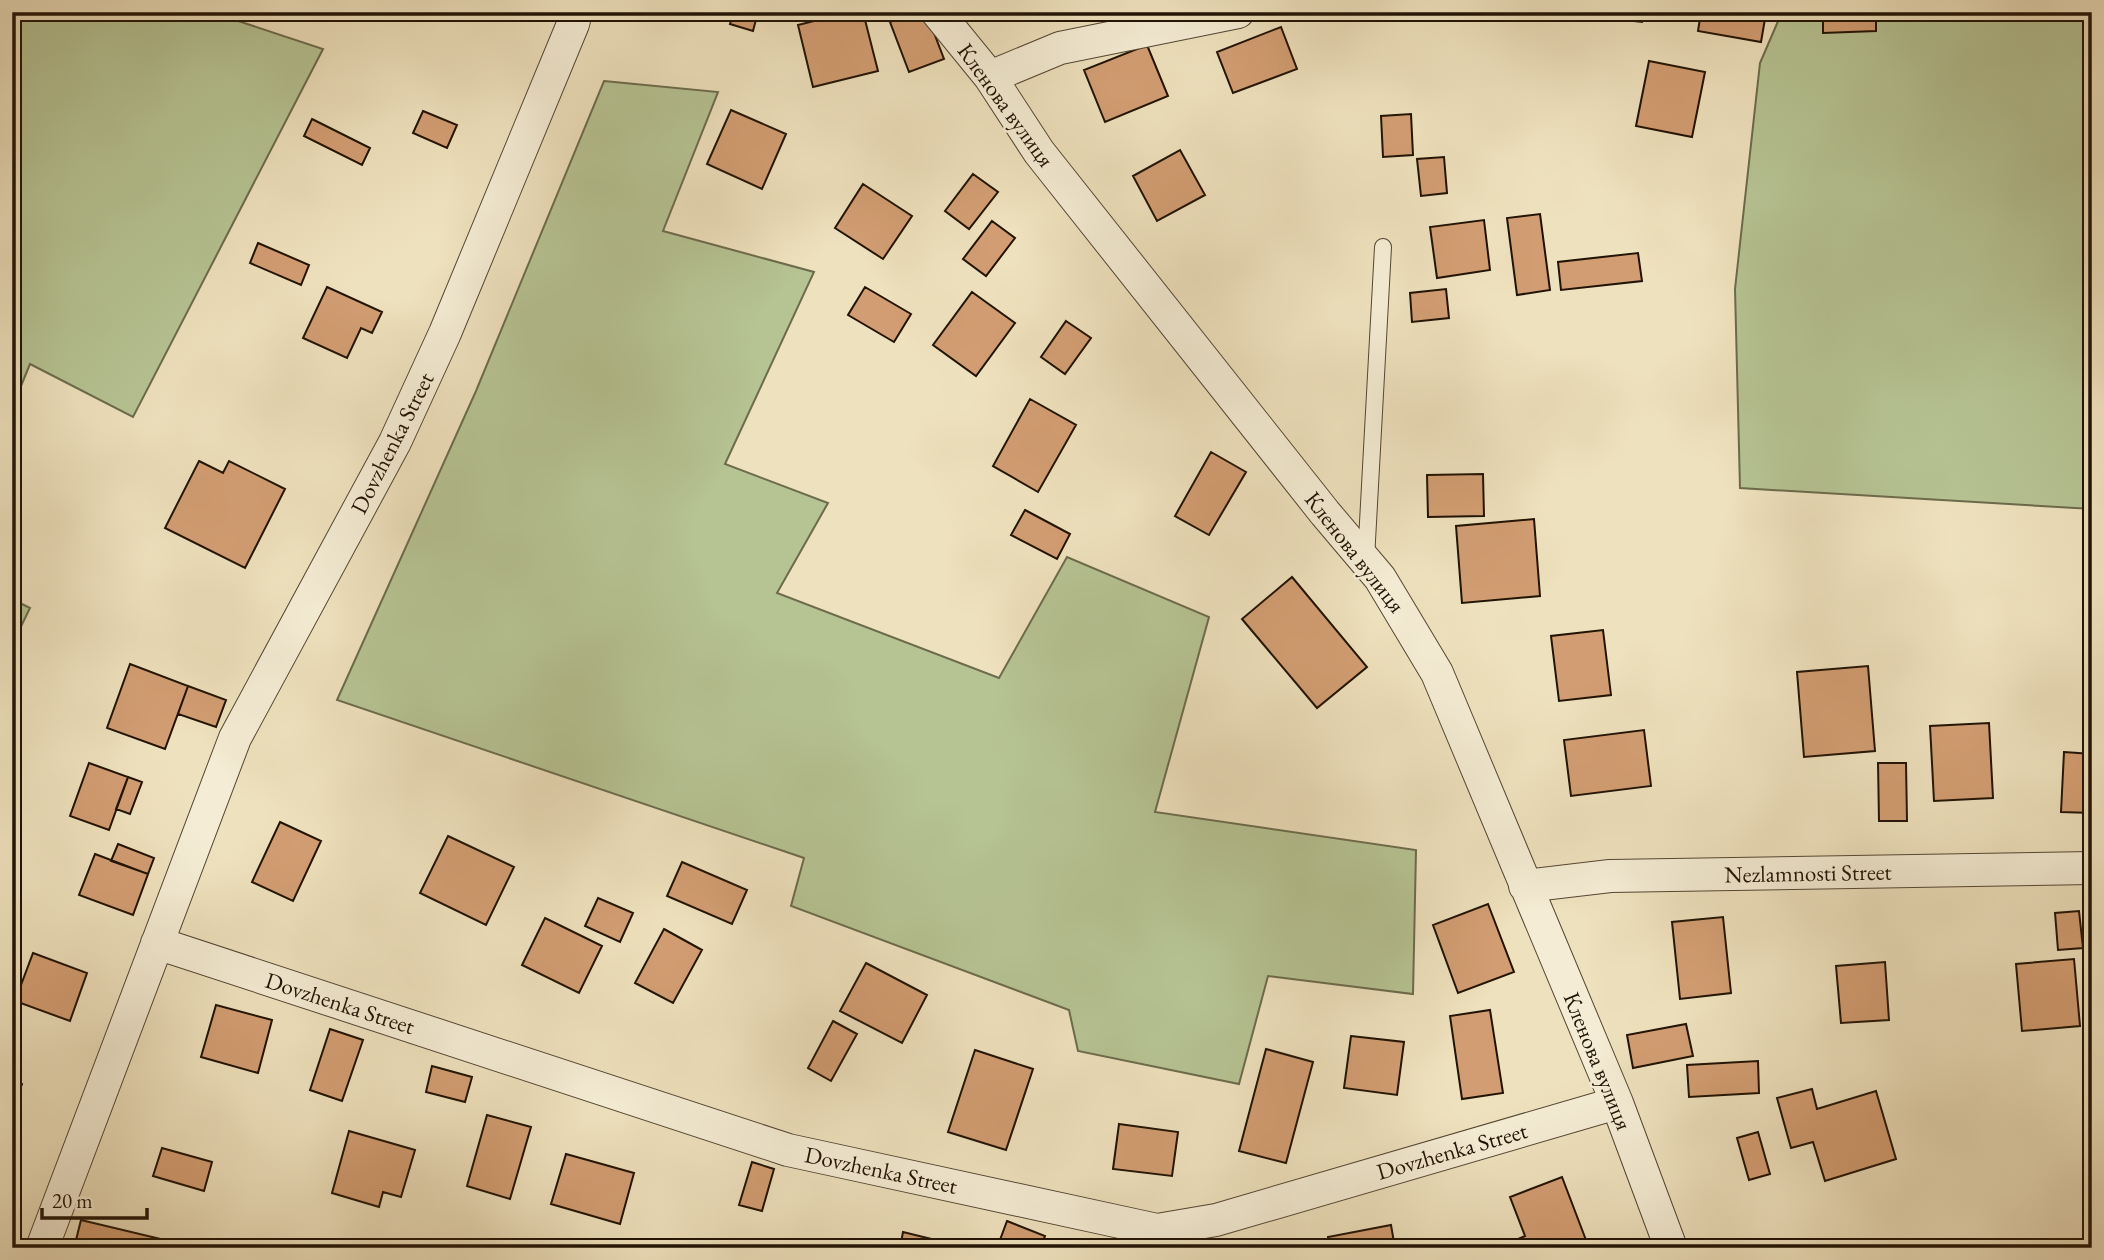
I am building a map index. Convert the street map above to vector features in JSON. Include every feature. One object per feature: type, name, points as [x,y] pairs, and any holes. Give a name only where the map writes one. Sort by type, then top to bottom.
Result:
[{"type":"street","name":"Dovzhenka Street","points":[[42,1248],[235,738],[395,442],[445,333],[576,12]]},
{"type":"street","name":"Кленова вулиця","points":[[937,12],[989,77],[1039,152],[1325,513],[1380,578],[1406,618],[1437,673],[1617,1103],[1671,1248]]},
{"type":"street","points":[[989,77],[1060,48],[1238,12]]},
{"type":"street","name":"Nezlamnosti Street","points":[[1525,886],[1610,876],[2092,868]]},
{"type":"street","name":"Dovzhenka Street","points":[[157,943],[788,1150],[1157,1230],[1216,1220],[1617,1103]]},
{"type":"lane","points":[[1366,561],[1383,247]]},
{"type":"green space","points":[[12,12],[211,12],[323,49],[133,417],[30,364],[12,408]]},
{"type":"green space","points":[[1782,12],[2092,12],[2092,509],[1740,488],[1735,289],[1760,63]]},
{"type":"green space","points":[[604,81],[718,92],[663,231],[814,272],[725,464],[828,503],[777,593],[999,678],[1067,557],[1209,617],[1155,812],[1416,850],[1413,994],[1268,976],[1239,1084],[1078,1051],[1069,1010],[791,906],[804,858],[337,700],[476,391]]},
{"type":"green space","points":[[12,599],[30,608],[12,645]]},
{"type":"building","points":[[734,12],[758,12],[753,31],[730,24]]},
{"type":"building","points":[[850,12],[863,12],[878,71],[813,87],[798,25]]},
{"type":"building","points":[[916,12],[926,12],[944,59],[909,72],[890,22]]},
{"type":"building","points":[[1589,12],[1643,12],[1642,22],[1589,16]]},
{"type":"building","points":[[1701,12],[1766,13],[1761,42],[1698,31]]},
{"type":"building","points":[[1823,12],[1876,12],[1876,31],[1823,33]]},
{"type":"building","points":[[1281,27],[1297,69],[1233,93],[1217,52]]},
{"type":"building","points":[[1147,45],[1168,96],[1105,122],[1084,70]]},
{"type":"building","points":[[1649,61],[1705,72],[1692,137],[1636,126]]},
{"type":"building","points":[[731,110],[786,134],[762,189],[707,164]]},
{"type":"building","points":[[423,111],[457,125],[447,148],[413,133]]},
{"type":"building","points":[[1411,114],[1413,155],[1383,157],[1381,116]]},
{"type":"building","points":[[312,119],[370,148],[362,165],[304,136]]},
{"type":"building","points":[[1180,150],[1205,195],[1157,221],[1133,176]]},
{"type":"building","points":[[1444,157],[1447,193],[1421,196],[1417,159]]},
{"type":"building","points":[[973,174],[998,192],[969,229],[945,211]]},
{"type":"building","points":[[863,184],[912,216],[883,259],[835,228]]},
{"type":"building","points":[[1540,214],[1550,290],[1517,295],[1507,218]]},
{"type":"building","points":[[1484,220],[1490,270],[1437,278],[1430,227]]},
{"type":"building","points":[[992,221],[1015,238],[986,276],[963,259]]},
{"type":"building","points":[[258,243],[309,265],[301,285],[250,263]]},
{"type":"building","points":[[1638,253],[1642,281],[1561,290],[1558,262]]},
{"type":"building","points":[[327,287],[382,312],[372,333],[361,328],[347,358],[303,338]]},
{"type":"building","points":[[865,287],[911,314],[894,342],[848,315]]},
{"type":"building","points":[[1446,289],[1449,318],[1412,322],[1410,293]]},
{"type":"building","points":[[972,292],[1015,323],[976,376],[933,345]]},
{"type":"building","points":[[1066,321],[1091,338],[1065,374],[1041,357]]},
{"type":"building","points":[[1030,399],[1076,425],[1038,492],[993,466]]},
{"type":"building","points":[[1211,452],[1246,472],[1209,535],[1175,516]]},
{"type":"building","points":[[199,461],[223,473],[229,461],[285,489],[245,568],[165,528]]},
{"type":"building","points":[[1483,474],[1484,516],[1428,517],[1427,475]]},
{"type":"building","points":[[1025,510],[1070,534],[1057,559],[1011,535]]},
{"type":"building","points":[[1534,519],[1540,596],[1462,603],[1456,526]]},
{"type":"building","points":[[1292,577],[1367,667],[1317,708],[1242,619]]},
{"type":"building","points":[[1603,630],[1611,695],[1559,701],[1551,636]]},
{"type":"building","points":[[130,664],[188,686],[165,749],[107,728]]},
{"type":"building","points":[[1868,666],[1875,751],[1804,757],[1797,672]]},
{"type":"building","points":[[188,686],[226,700],[216,727],[178,714]]},
{"type":"building","points":[[1989,723],[1993,798],[1934,801],[1930,726]]},
{"type":"building","points":[[1644,730],[1651,786],[1571,796],[1564,740]]},
{"type":"building","points":[[2064,752],[2092,754],[2092,813],[2061,812]]},
{"type":"building","points":[[89,763],[128,777],[109,830],[70,816]]},
{"type":"building","points":[[1878,763],[1906,763],[1907,821],[1879,821]]},
{"type":"building","points":[[128,777],[142,782],[130,814],[116,809]]},
{"type":"building","points":[[280,822],[321,841],[293,901],[252,882]]},
{"type":"building","points":[[448,836],[514,867],[486,925],[420,893]]},
{"type":"building","points":[[118,844],[154,858],[148,874],[111,861]]},
{"type":"building","points":[[95,854],[148,874],[133,915],[79,895]]},
{"type":"building","points":[[682,862],[747,890],[732,924],[667,896]]},
{"type":"building","points":[[598,898],[633,913],[620,942],[585,926]]},
{"type":"building","points":[[1488,904],[1514,972],[1458,993],[1433,925]]},
{"type":"building","points":[[2079,911],[2083,948],[2058,950],[2055,913]]},
{"type":"building","points":[[1723,917],[1731,993],[1680,999],[1672,922]]},
{"type":"building","points":[[545,918],[602,946],[579,993],[522,965]]},
{"type":"building","points":[[664,929],[702,950],[673,1003],[635,983]]},
{"type":"building","points":[[33,953],[87,973],[70,1021],[15,1001]]},
{"type":"building","points":[[2074,959],[2080,1026],[2022,1031],[2016,964]]},
{"type":"building","points":[[1885,962],[1889,1020],[1841,1023],[1836,966]]},
{"type":"building","points":[[866,963],[927,995],[902,1043],[840,1011]]},
{"type":"building","points":[[216,1005],[272,1020],[258,1073],[201,1057]]},
{"type":"building","points":[[1490,1010],[1503,1093],[1462,1099],[1450,1016]]},
{"type":"building","points":[[833,1021],[857,1034],[831,1081],[808,1068]]},
{"type":"building","points":[[1686,1024],[1693,1056],[1633,1068],[1627,1035]]},
{"type":"building","points":[[330,1029],[363,1040],[342,1101],[310,1090]]},
{"type":"building","points":[[1351,1036],[1404,1042],[1397,1095],[1344,1088]]},
{"type":"building","points":[[1266,1049],[1313,1062],[1286,1163],[1239,1151]]},
{"type":"building","points":[[975,1050],[1033,1069],[1006,1150],[948,1132]]},
{"type":"building","points":[[1758,1061],[1759,1093],[1689,1097],[1687,1065]]},
{"type":"building","points":[[432,1066],[472,1077],[465,1102],[426,1092]]},
{"type":"building","points":[[12,1080],[22,1084],[12,1110]]},
{"type":"building","points":[[1812,1089],[1817,1109],[1876,1091],[1896,1159],[1825,1181],[1813,1142],[1791,1148],[1777,1098]]},
{"type":"building","points":[[487,1115],[531,1127],[510,1199],[467,1186]]},
{"type":"building","points":[[1119,1124],[1178,1132],[1172,1176],[1113,1169]]},
{"type":"building","points":[[349,1131],[415,1150],[401,1197],[383,1192],[379,1207],[332,1193]]},
{"type":"building","points":[[1758,1132],[1770,1174],[1749,1180],[1737,1138]]},
{"type":"building","points":[[162,1148],[212,1162],[204,1191],[153,1176]]},
{"type":"building","points":[[566,1154],[634,1173],[620,1224],[551,1204]]},
{"type":"building","points":[[752,1162],[774,1169],[762,1211],[739,1205]]},
{"type":"building","points":[[1562,1177],[1589,1248],[1498,1248],[1525,1236],[1510,1197]]},
{"type":"building","points":[[81,1220],[169,1241],[168,1248],[74,1248]]},
{"type":"building","points":[[1007,1221],[1045,1236],[1040,1248],[997,1248]]},
{"type":"building","points":[[1391,1225],[1395,1248],[1330,1248],[1328,1237]]},
{"type":"building","points":[[903,1232],[968,1248],[900,1248]]}]
